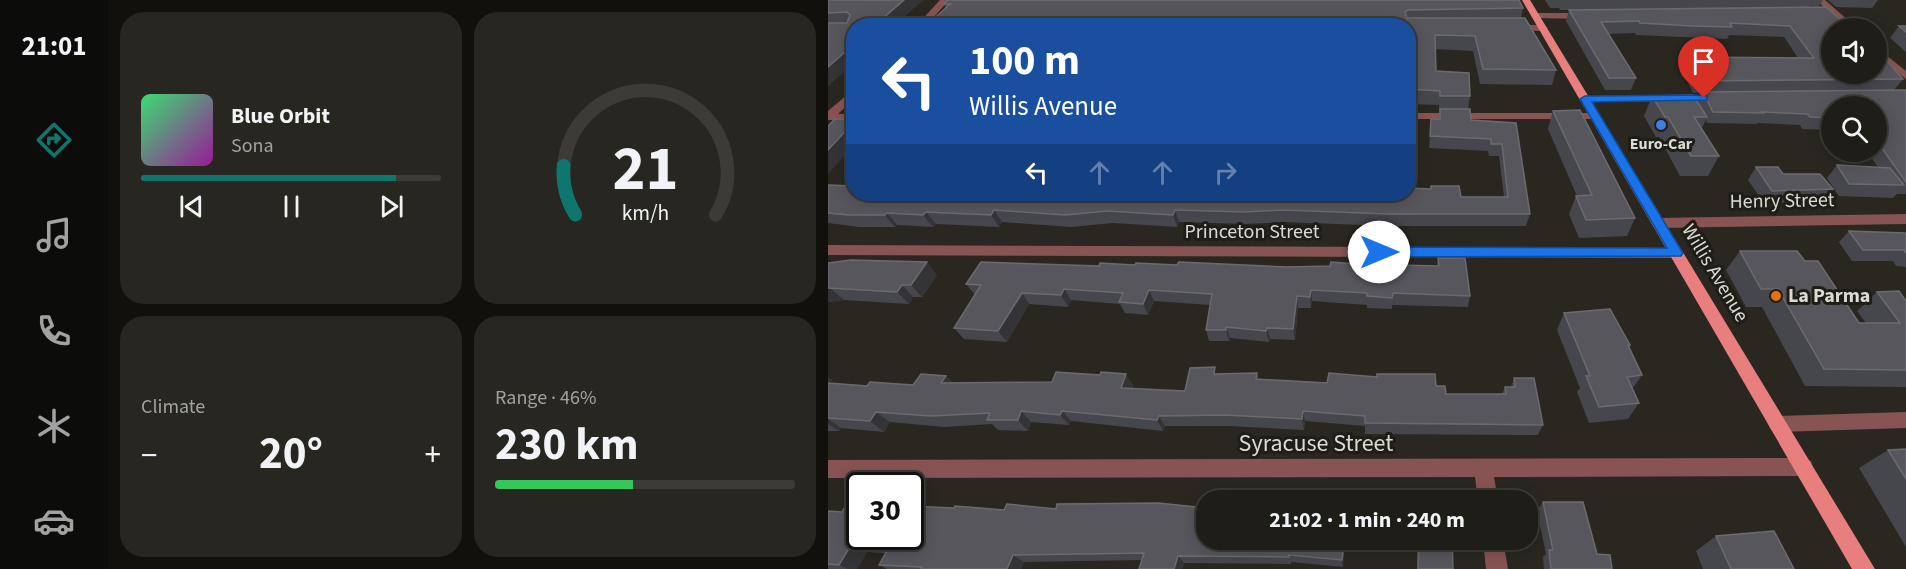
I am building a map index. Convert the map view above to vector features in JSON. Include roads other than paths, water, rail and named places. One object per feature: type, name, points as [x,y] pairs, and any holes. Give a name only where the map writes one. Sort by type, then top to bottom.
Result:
[{"type":"main road","name":"Willis Avenue","points":[[1526,0],[1864,569]]},
{"type":"street","points":[[928,18],[945,0]]},
{"type":"street","points":[[1820,0],[1841,18]]},
{"type":"street","points":[[1823,13],[1835,13]]},
{"type":"street","points":[[1536,16],[1601,16]]},
{"type":"street","points":[[1498,28],[1543,28]]},
{"type":"street","points":[[1887,60],[1906,76]]},
{"type":"street","points":[[1585,99],[1729,98]]},
{"type":"street","points":[[828,117],[846,100]]},
{"type":"street","points":[[1416,117],[1595,116]]},
{"type":"street","points":[[828,117],[846,117]]},
{"type":"street","name":"Henry Street","points":[[1658,223],[1906,219]]},
{"type":"street","name":"Princeton Street","points":[[828,250],[1676,253]]},
{"type":"street","points":[[1777,424],[1906,420]]},
{"type":"street","name":"Syracuse Street","points":[[828,469],[1804,467]]},
{"type":"street","points":[[1484,468],[1487,490]]},
{"type":"street","points":[[1494,550],[1497,569]]},
{"type":"place","name":"Euro-Car","points":[[1661,125]]},
{"type":"place","name":"La Parma","points":[[1776,296]]}]
